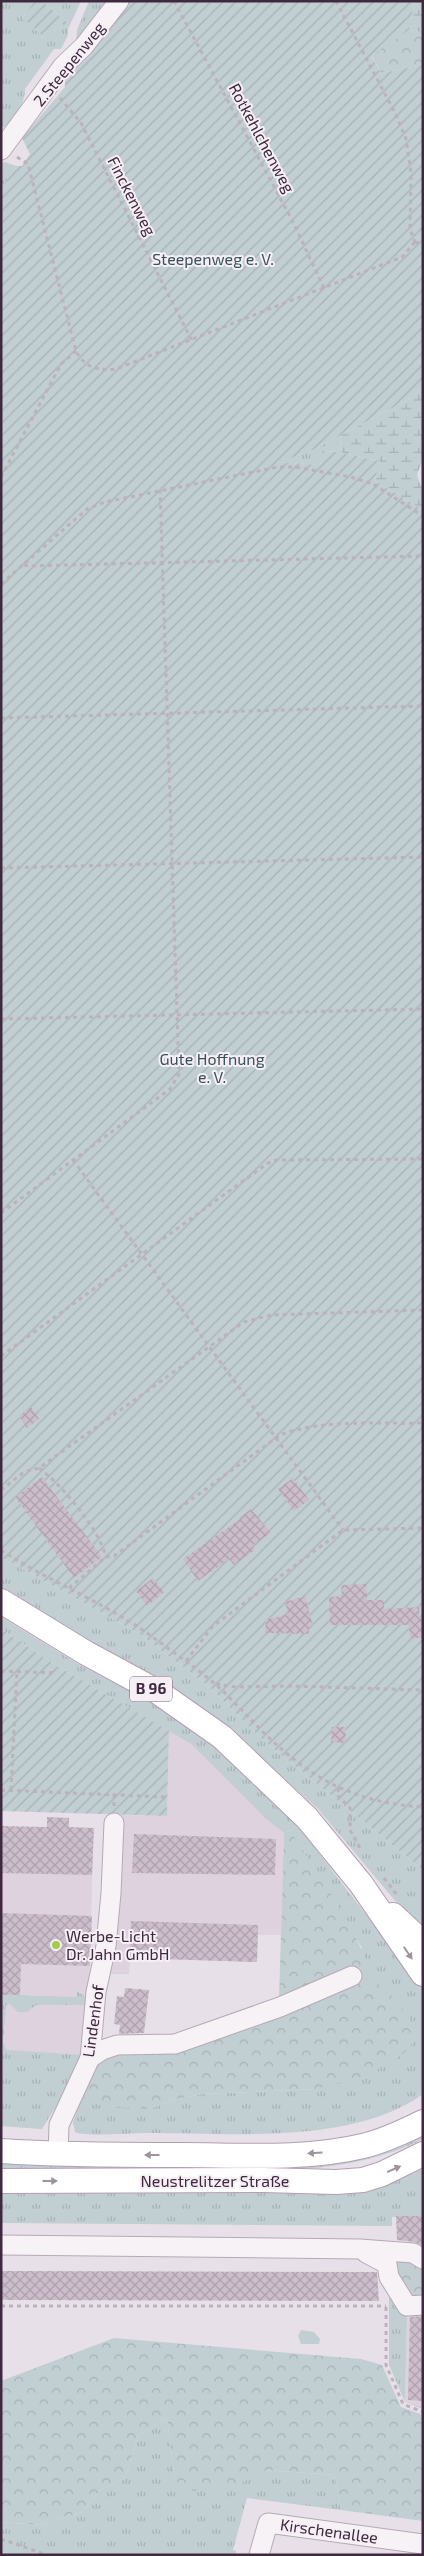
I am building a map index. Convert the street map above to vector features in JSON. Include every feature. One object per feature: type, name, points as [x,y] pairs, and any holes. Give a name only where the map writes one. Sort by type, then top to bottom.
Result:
[{"type":"main road","name":"B 96","points":[[1,1601],[86,1653],[158,1692],[222,1737],[370,1878],[423,1943]]},
{"type":"main road","name":"B 96","points":[[370,1878],[423,1974]]},
{"type":"main road","name":"Neustrelitzer Straße","points":[[1,2151],[58,2154],[264,2155],[335,2151],[382,2141],[423,2122]]},
{"type":"main road","name":"Neustrelitzer Straße","points":[[1,2182],[263,2180],[336,2182],[363,2180],[382,2174],[423,2154]]},
{"type":"street","name":"2.Steepenweg","points":[[1,150],[63,66],[84,46],[119,1]]},
{"type":"street","name":"Lindenhof","points":[[58,2154],[59,2125],[90,2058],[96,1992],[106,1946],[114,1824]]},
{"type":"street","points":[[90,2058],[102,2050],[117,2045],[175,2044],[280,2007],[352,1976]]},
{"type":"street","points":[[1,2245],[360,2249],[413,2253],[423,2259]]},
{"type":"street","points":[[360,2249],[386,2264],[389,2277],[407,2306],[423,2304]]},
{"type":"street","name":"Kirschenallee","points":[[259,2555],[268,2522],[423,2544]]},
{"type":"path","name":"Rotkehlchenweg","points":[[174,1],[293,222],[324,288]]},
{"type":"path","points":[[336,1],[396,114],[406,139],[411,172],[410,229],[415,242]]},
{"type":"path","name":"Finckenweg","points":[[56,95],[67,104],[81,123],[192,341]]},
{"type":"path","points":[[25,161],[30,172],[34,194],[76,351],[87,366],[104,370],[116,369],[192,341],[402,258],[415,242]]},
{"type":"path","points":[[415,242],[423,244]]},
{"type":"path","points":[[1,477],[61,364],[76,351]]},
{"type":"path","points":[[1,584],[87,509],[104,502],[278,467],[296,466],[351,477],[373,484],[423,516]]},
{"type":"path","points":[[1,1213],[175,1084],[179,1074],[174,864],[160,490]]},
{"type":"path","points":[[23,564],[29,566],[423,556]]},
{"type":"path","points":[[1,718],[423,706]]},
{"type":"path","points":[[1,868],[423,857]]},
{"type":"path","points":[[1,1019],[423,1009]]},
{"type":"path","points":[[1,1356],[268,1163],[277,1160],[423,1158]]},
{"type":"path","points":[[73,1160],[343,1530]]},
{"type":"path","points":[[1,1490],[24,1472],[39,1468],[234,1328],[256,1318],[423,1310]]},
{"type":"path","points":[[69,1588],[106,1557],[114,1556],[276,1438],[286,1433],[327,1426],[423,1423]]},
{"type":"path","points":[[39,1468],[50,1476],[80,1511],[95,1533],[106,1557]]},
{"type":"path","points":[[186,1661],[213,1626],[343,1530],[423,1528]]},
{"type":"path","points":[[1,1550],[140,1628],[214,1684],[267,1736],[314,1774],[339,1788],[369,1800],[423,1807]]},
{"type":"path","points":[[1,1671],[57,1673]]},
{"type":"path","points":[[11,1790],[17,1671]]},
{"type":"path","points":[[214,1684],[236,1687],[290,1686],[423,1690]]},
{"type":"path","points":[[339,1788],[337,1796],[350,1808],[350,1830],[362,1850]]},
{"type":"path","points":[[1,1790],[166,1796]]},
{"type":"path","points":[[370,1878],[402,1900]]},
{"type":"path","points":[[386,2298],[386,2365],[403,2404],[423,2412]]},
{"type":"path","points":[[1,2306],[386,2306]]},
{"type":"path","points":[[1,2539],[47,2555]]},
{"type":"shaded area","points":[[169,1731],[191,1744],[266,1819],[284,1833],[281,1935],[258,1935],[257,1962],[130,1958],[129,1974],[108,1974],[120,1905],[121,1815],[167,1816]]},
{"type":"shaded area","points":[[1,1850],[93,1852],[90,1966],[82,2055],[42,2129],[1,2126]]},
{"type":"shaded area","points":[[423,2310],[423,2407],[405,2402],[407,2314]]},
{"type":"green space","points":[[1,1],[35,1],[22,18],[47,40],[60,22],[68,29],[68,35],[61,49],[54,49],[25,89],[21,106],[14,118],[1,128]]},
{"type":"green space","points":[[35,1],[42,1],[70,25],[68,29],[60,22],[47,40],[22,18]]},
{"type":"green space","points":[[42,1],[81,1],[70,25]]},
{"type":"green space","points":[[89,1],[114,1],[76,42],[77,30]]},
{"type":"green space","name":"Gute Hoffnung e. V.","points":[[128,1],[415,1],[409,30],[371,56],[381,73],[423,65],[423,386],[413,397],[315,449],[280,462],[320,465],[323,451],[340,452],[381,462],[374,480],[423,510],[423,1870],[263,1740],[207,1685],[138,1633],[1,1557],[1,189],[16,166],[22,166],[30,154],[22,138],[65,87],[65,81]]},
{"type":"green space","points":[[415,1],[423,1],[423,32],[409,30]]},
{"type":"green space","points":[[409,30],[423,32],[423,65],[381,73],[371,55]]},
{"type":"green space","points":[[5,162],[16,166],[1,189],[1,163]]},
{"type":"green space","points":[[423,386],[423,458],[417,475],[423,491],[423,510],[374,480],[381,462],[340,452],[341,435],[413,397]]},
{"type":"green space","points":[[341,435],[340,452],[324,451],[320,465],[278,462],[315,449]]},
{"type":"green space","points":[[1,1557],[138,1633],[207,1685],[263,1740],[423,1870],[423,1934],[318,1809],[229,1729],[1,1588]]},
{"type":"green space","points":[[1,1617],[80,1665],[152,1703],[218,1749],[298,1826],[423,1989],[423,2094],[394,2110],[362,2122],[327,2129],[253,2134],[147,2133],[99,2135],[75,2132],[73,2122],[83,2095],[149,2109],[177,2099],[202,2094],[316,2089],[356,1980],[353,1971],[362,1948],[290,1830],[284,1833],[266,1819],[191,1744],[54,1664],[1,1629]]},
{"type":"green space","points":[[1,1629],[54,1664],[169,1731],[167,1816],[1,1811]]},
{"type":"green space","points":[[290,1830],[348,1921],[366,1959],[364,1964],[353,1971],[279,1999],[284,1833]]},
{"type":"green space","points":[[370,1979],[398,2002],[416,2033],[410,2048],[391,2063],[360,2077],[316,2089],[202,2094],[177,2099],[149,2109],[105,2107],[87,2101],[83,2095],[96,2062],[104,2055],[356,1980]]},
{"type":"green space","points":[[77,1991],[88,1999],[87,2005],[36,2005],[27,2012],[18,2012],[10,2004],[6,2005],[3,2042],[7,2050],[82,2055],[70,2084],[42,2129],[1,2126],[1,1995],[77,1997]]},
{"type":"green space","points":[[423,2133],[423,2139],[395,2151],[366,2160],[306,2169],[275,2171],[1,2171],[1,2160],[56,2165]]},
{"type":"green space","points":[[423,2169],[423,2216],[392,2217],[392,2226],[1,2223],[1,2190],[384,2185]]},
{"type":"green space","points":[[397,2257],[423,2265],[423,2297],[412,2299],[393,2276],[393,2259]]},
{"type":"green space","points":[[389,2287],[407,2314],[405,2402],[389,2365]]},
{"type":"green space","points":[[301,2330],[314,2332],[320,2339],[319,2344],[301,2344],[298,2336]]},
{"type":"green space","points":[[114,2338],[361,2359],[382,2365],[401,2407],[423,2415],[423,2521],[341,2510],[335,2475],[266,2470],[230,2488],[193,2491],[175,2481],[167,2417],[138,2436],[125,2479],[100,2490],[82,2512],[40,2525],[1,2522],[1,2381]]},
{"type":"green space","points":[[405,2402],[423,2407],[423,2409]]},
{"type":"green space","points":[[167,2417],[175,2481],[230,2488],[265,2470],[335,2475],[341,2510],[247,2498],[233,2550],[236,2551],[236,2555],[1,2555],[1,2522],[40,2525],[82,2512],[100,2490],[125,2479],[138,2436]]},
{"type":"building","points":[[31,1407],[39,1419],[27,1428],[19,1416]]},
{"type":"building","points":[[42,1477],[102,1557],[74,1578],[15,1497]]},
{"type":"building","points":[[293,1478],[309,1500],[294,1511],[278,1489]]},
{"type":"building","points":[[251,1509],[271,1533],[252,1546],[255,1550],[234,1565],[229,1559],[198,1581],[183,1559],[240,1519]]},
{"type":"building","points":[[153,1578],[164,1592],[147,1606],[136,1591]]},
{"type":"building","points":[[366,1584],[367,1600],[384,1600],[384,1609],[419,1607],[420,1619],[423,1618],[423,1638],[410,1638],[409,1625],[330,1625],[329,1597],[342,1596],[341,1585]]},
{"type":"building","points":[[305,1596],[313,1626],[309,1626],[309,1634],[265,1633],[266,1620],[288,1614],[285,1602]]},
{"type":"building","points":[[332,1727],[346,1727],[345,1743],[331,1742]]},
{"type":"building","points":[[47,1817],[69,1818],[69,1827],[94,1828],[92,1875],[1,1873],[1,1826],[47,1827]]},
{"type":"building","points":[[134,1834],[276,1839],[275,1875],[132,1873]]},
{"type":"building","points":[[1,1913],[92,1916],[90,1966],[21,1964],[20,1995],[1,1995]]},
{"type":"building","points":[[131,1921],[258,1925],[257,1962],[129,1958]]},
{"type":"building","points":[[125,1988],[149,1990],[144,2033],[119,2034],[120,2025],[114,2024],[117,1996],[124,1997]]},
{"type":"building","points":[[396,2216],[423,2216],[423,2246],[414,2242],[397,2240]]},
{"type":"building","points":[[1,2271],[377,2272],[379,2301],[1,2300]]},
{"type":"building","points":[[423,2316],[423,2401],[408,2400],[410,2317]]},
{"type":"place","name":"Werbe-Licht Dr. Jahn GmbH","points":[[56,1945]]},
{"type":"park label","name":"Steepenweg e. V.","points":[[213,259]]}]
